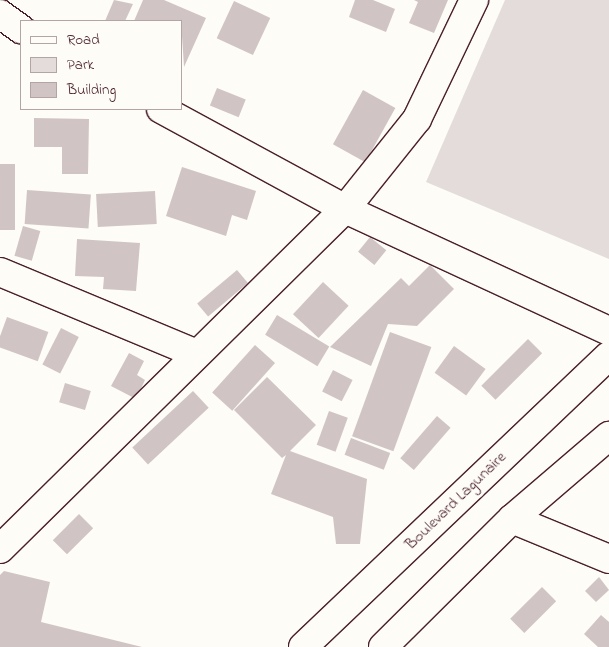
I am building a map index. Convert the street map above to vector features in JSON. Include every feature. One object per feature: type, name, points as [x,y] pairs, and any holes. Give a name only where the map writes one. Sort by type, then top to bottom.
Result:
[{"type":"street","points":[[0,548],[345,208],[417,119],[474,0]]},
{"type":"street","points":[[0,14],[20,28]]},
{"type":"street","points":[[163,110],[345,208],[609,331]]},
{"type":"street","points":[[0,272],[197,354]]},
{"type":"street","name":"Boulevard Lagunaire","points":[[303,647],[609,356]]},
{"type":"street","points":[[383,647],[512,519],[609,436]]},
{"type":"street","points":[[512,519],[609,559]]},
{"type":"green space","points":[[505,0],[609,0],[609,259],[426,182]]},
{"type":"building","points":[[114,0],[133,4],[125,20],[105,20]]},
{"type":"building","points":[[143,0],[164,0],[206,18],[184,67],[182,20],[134,20]]},
{"type":"building","points":[[355,0],[373,0],[395,9],[386,32],[349,17]]},
{"type":"building","points":[[414,0],[448,0],[434,33],[409,23],[418,2]]},
{"type":"building","points":[[234,1],[270,18],[253,55],[217,38]]},
{"type":"building","points":[[217,88],[246,100],[239,117],[210,106]]},
{"type":"building","points":[[363,90],[395,108],[365,162],[333,144]]},
{"type":"building","points":[[34,118],[89,119],[88,174],[62,174],[62,147],[34,147]]},
{"type":"building","points":[[0,164],[15,164],[15,230],[0,230]]},
{"type":"building","points":[[182,167],[256,191],[247,220],[232,215],[226,236],[166,216]]},
{"type":"building","points":[[27,190],[91,194],[88,228],[25,224]]},
{"type":"building","points":[[155,191],[157,224],[98,227],[96,194]]},
{"type":"building","points":[[23,226],[40,231],[32,261],[14,256]]},
{"type":"building","points":[[370,237],[386,250],[374,265],[358,252]]},
{"type":"building","points":[[77,239],[140,243],[136,291],[103,289],[104,277],[75,276]]},
{"type":"building","points":[[430,265],[454,289],[417,326],[388,324],[371,366],[330,347],[401,278],[409,286]]},
{"type":"building","points":[[237,270],[248,283],[208,316],[197,303]]},
{"type":"building","points":[[323,282],[349,306],[319,338],[293,314]]},
{"type":"building","points":[[277,315],[329,346],[317,366],[265,335]]},
{"type":"building","points":[[7,317],[48,332],[38,361],[0,347],[0,336]]},
{"type":"building","points":[[61,328],[79,337],[60,374],[42,365]]},
{"type":"building","points":[[390,332],[431,347],[393,451],[352,436]]},
{"type":"building","points":[[528,339],[542,353],[495,400],[481,386]]},
{"type":"building","points":[[255,345],[275,363],[232,411],[212,393]]},
{"type":"building","points":[[454,346],[486,369],[466,396],[435,373]]},
{"type":"building","points":[[129,353],[144,361],[137,375],[145,380],[136,399],[111,386]]},
{"type":"building","points":[[333,370],[353,380],[342,401],[322,391]]},
{"type":"building","points":[[267,377],[316,425],[290,451],[367,479],[360,544],[336,544],[333,517],[271,494],[286,455],[282,458],[234,410]]},
{"type":"building","points":[[65,383],[91,391],[85,410],[59,402]]},
{"type":"building","points":[[193,391],[209,408],[148,464],[132,448]]},
{"type":"building","points":[[329,411],[348,418],[335,452],[317,445]]},
{"type":"building","points":[[437,416],[451,428],[414,470],[400,458]]},
{"type":"building","points":[[351,438],[390,453],[384,470],[345,455]]},
{"type":"building","points":[[79,514],[93,528],[67,554],[53,540]]},
{"type":"building","points":[[4,571],[50,582],[41,622],[142,647],[0,647],[0,575]]},
{"type":"building","points":[[599,577],[609,590],[596,602],[585,591]]},
{"type":"building","points":[[542,587],[556,601],[524,633],[510,619]]},
{"type":"building","points":[[601,615],[609,622],[609,647],[598,647],[584,634]]}]
